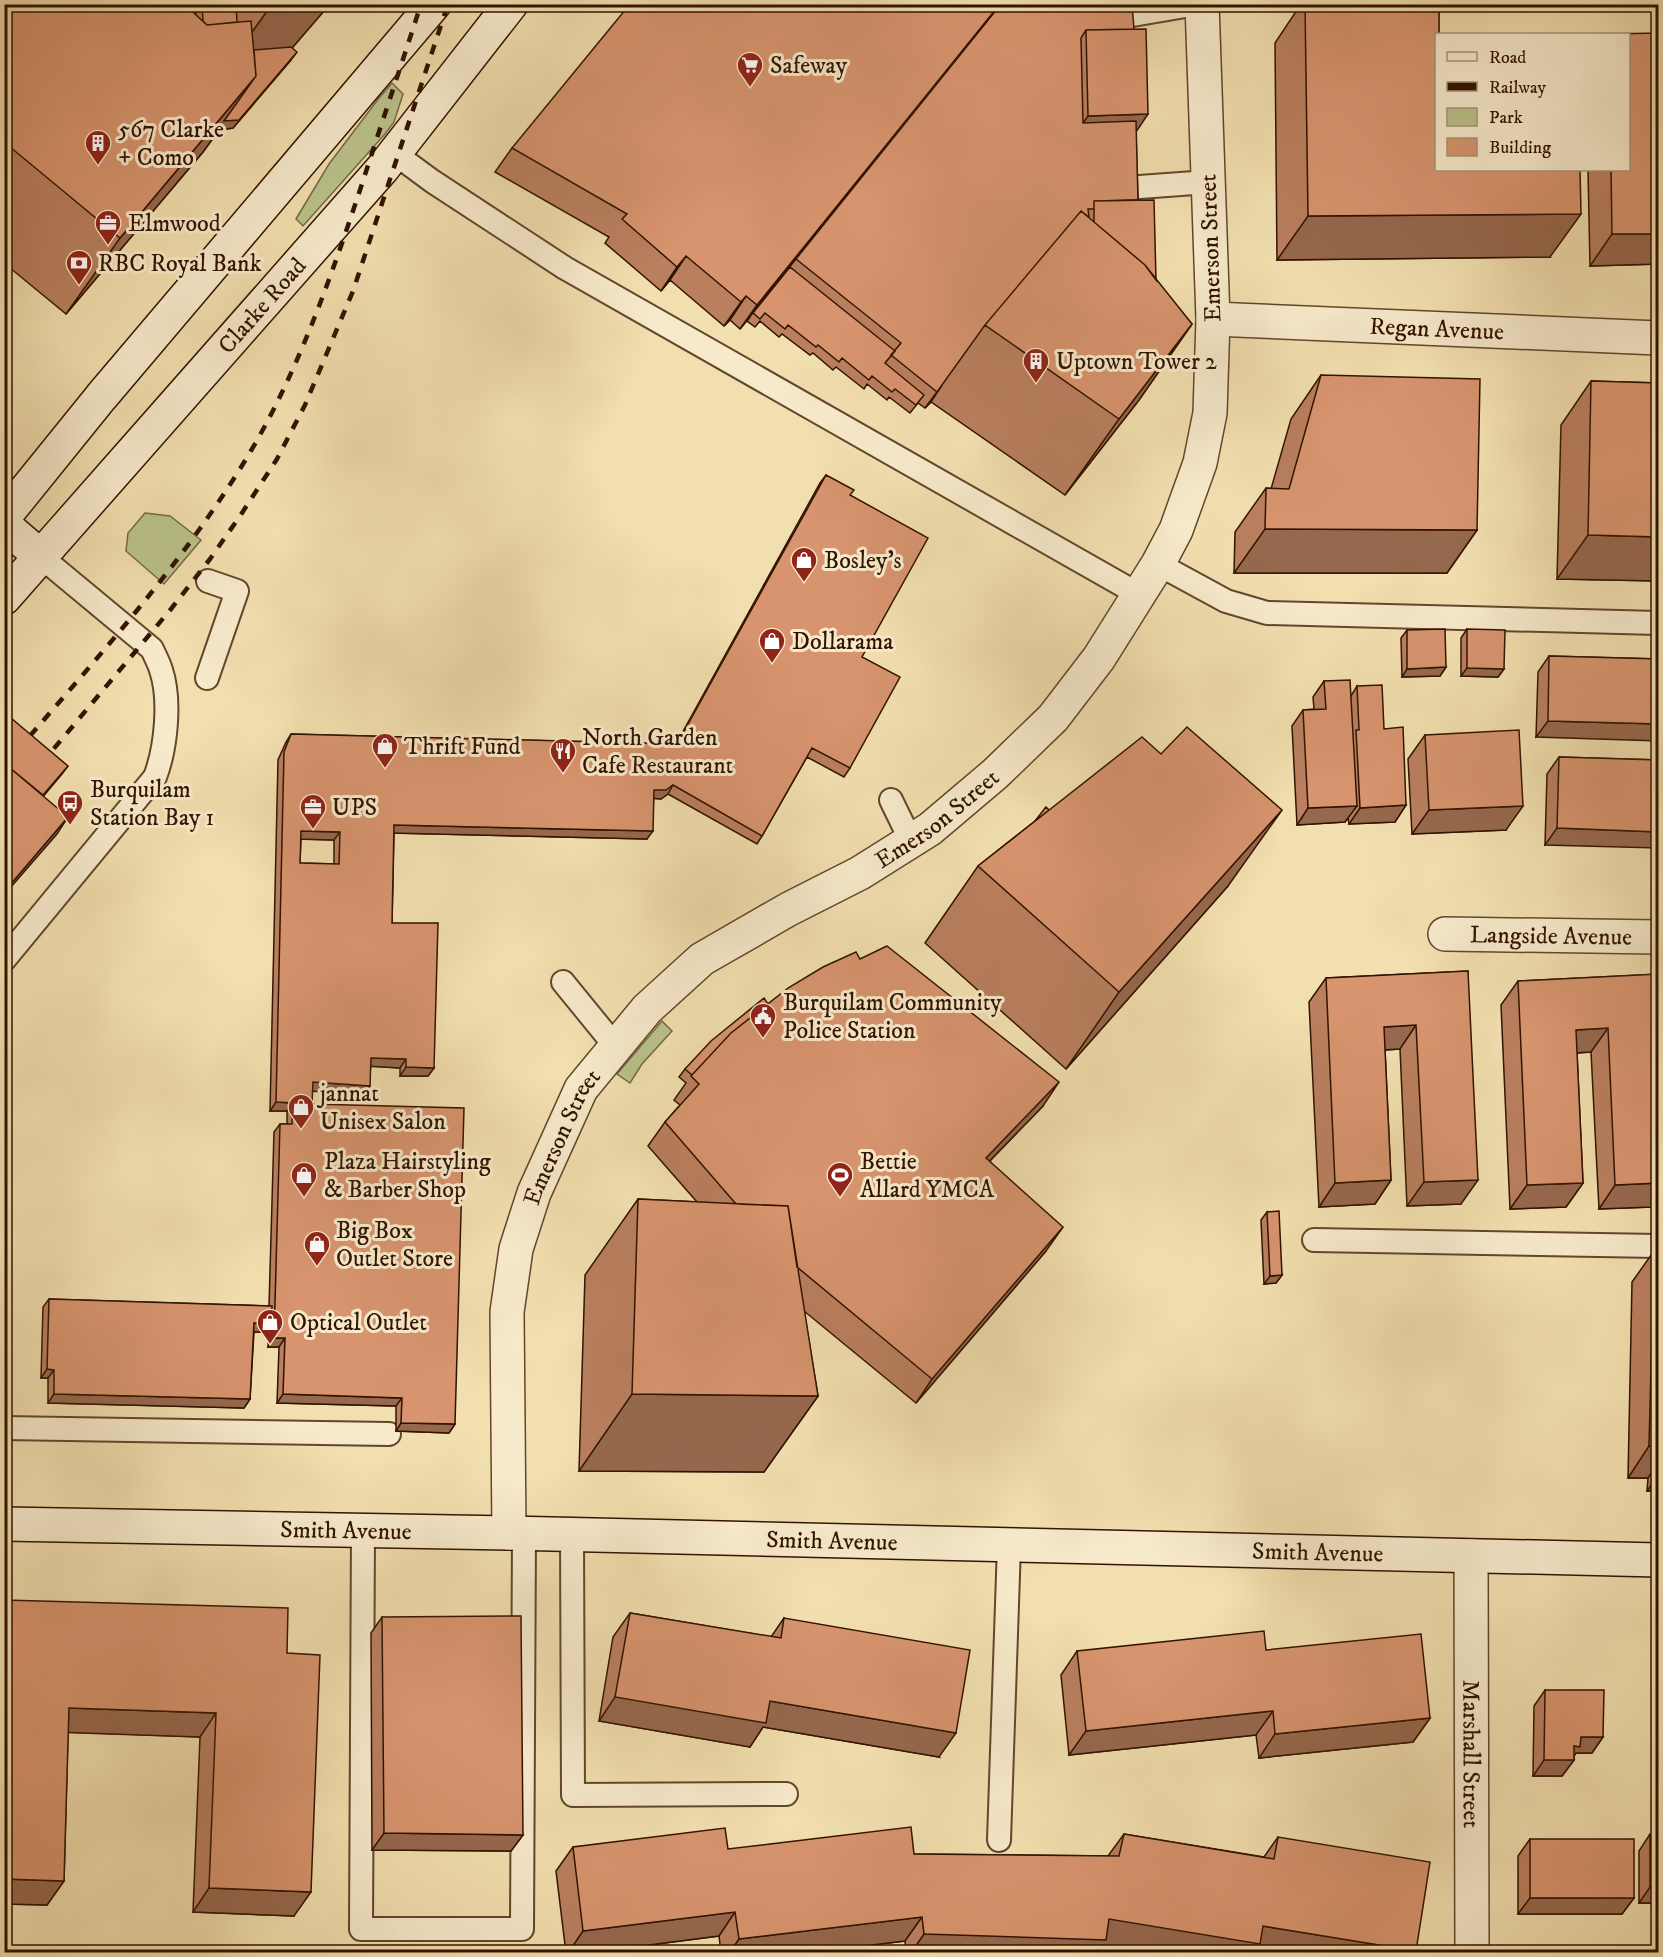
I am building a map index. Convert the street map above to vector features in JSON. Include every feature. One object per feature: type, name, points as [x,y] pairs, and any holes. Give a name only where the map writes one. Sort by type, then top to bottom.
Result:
[{"type":"street","points":[[4,517],[101,397],[434,4]]},
{"type":"street","name":"Clarke Road","points":[[4,598],[394,153],[511,4]]},
{"type":"street","name":"Emerson Street","points":[[517,1533],[507,1312],[516,1249],[534,1193],[581,1089],[647,1010],[702,959],[789,909],[860,873],[912,841],[995,774],[1053,718],[1099,657],[1158,564],[1176,530],[1200,463],[1210,413],[1213,319],[1202,4]]},
{"type":"street","name":"Regan Avenue","points":[[1213,319],[1659,338]]},
{"type":"street","points":[[4,525],[40,556]]},
{"type":"street","name":"Langside Avenue","points":[[1444,934],[1659,937]]},
{"type":"street","name":"Smith Avenue","points":[[4,1524],[517,1533],[1659,1560]]},
{"type":"street","name":"Marshall Street","points":[[1471,1556],[1472,1953]]},
{"type":"lane","points":[[1121,17],[1197,4]]},
{"type":"lane","points":[[394,153],[432,181],[565,268],[1138,594]]},
{"type":"lane","points":[[1126,188],[1208,182]]},
{"type":"lane","points":[[4,960],[155,777],[164,747],[165,692],[162,671],[152,649],[40,556]]},
{"type":"lane","points":[[1158,564],[1226,601],[1267,613],[1659,623]]},
{"type":"lane","points":[[207,678],[237,591],[208,581]]},
{"type":"lane","points":[[891,800],[912,841]]},
{"type":"lane","points":[[563,982],[616,1047]]},
{"type":"lane","points":[[1314,1240],[1659,1246]]},
{"type":"lane","points":[[4,1428],[389,1434]]},
{"type":"lane","points":[[363,1531],[361,1929],[522,1929],[517,1533]]},
{"type":"lane","points":[[572,1535],[573,1795],[786,1794]]},
{"type":"lane","points":[[999,1840],[1009,1545]]},
{"type":"green space","points":[[392,83],[403,94],[394,122],[303,226],[296,219],[329,164]]},
{"type":"green space","points":[[145,513],[170,516],[201,540],[164,584],[126,551],[128,533]]},
{"type":"green space","points":[[662,1021],[672,1031],[642,1064],[630,1083],[617,1074]]},
{"type":"building","points":[[12,4],[184,4],[207,25],[251,21],[256,76],[120,238],[4,142],[4,13]]},
{"type":"building","points":[[202,4],[236,4],[237,22],[207,25],[203,21]]},
{"type":"building","name":"Safeway","points":[[630,4],[1000,4],[757,305],[746,296],[741,302],[686,256],[677,267],[622,219],[627,214],[512,148]]},
{"type":"building","points":[[1001,4],[1132,4],[1134,29],[1086,30],[1081,38],[1083,123],[1136,121],[1138,200],[1094,201],[1094,209],[1088,209],[1089,217],[1081,211],[985,325],[937,392],[891,355],[901,343],[796,259]]},
{"type":"building","points":[[1305,4],[1439,4],[1439,33],[1435,33],[1435,171],[1580,171],[1581,214],[1308,216]]},
{"type":"building","points":[[1146,29],[1148,114],[1088,116],[1086,30]]},
{"type":"building","points":[[1659,33],[1659,234],[1612,234],[1611,171],[1630,171],[1630,34]]},
{"type":"building","points":[[291,47],[297,52],[239,120],[224,121],[256,76],[254,50]]},
{"type":"building","points":[[1154,200],[1156,280],[1145,265],[1094,222],[1094,201]]},
{"type":"building","points":[[1081,211],[1145,265],[1192,324],[1119,419],[985,325]]},
{"type":"building","points":[[790,267],[895,351],[885,363],[924,395],[916,405],[895,389],[892,392],[872,376],[869,380],[842,358],[839,362],[788,325],[785,329],[765,313],[760,319],[753,313]]},
{"type":"building","points":[[1321,375],[1480,379],[1477,530],[1265,529],[1266,488],[1289,489]]},
{"type":"building","points":[[1591,381],[1659,383],[1659,537],[1588,535]]},
{"type":"building","points":[[826,475],[854,490],[850,495],[928,538],[862,657],[900,677],[850,768],[812,748],[762,836],[673,785],[666,790],[654,790],[653,831],[394,825],[392,923],[438,923],[434,1068],[406,1067],[406,1059],[371,1058],[370,1086],[313,1082],[312,1104],[464,1108],[455,1424],[401,1423],[402,1398],[283,1394],[285,1338],[274,1338],[280,1124],[292,1124],[293,1103],[276,1102],[284,752],[291,734],[677,744]],"holes":[[[301,831],[340,832],[339,864],[300,863]]]},
{"type":"building","points":[[1445,629],[1446,667],[1407,669],[1407,630]]},
{"type":"building","points":[[1467,629],[1505,630],[1504,669],[1467,668]]},
{"type":"building","points":[[1549,656],[1659,659],[1659,724],[1548,721]]},
{"type":"building","points":[[1350,680],[1357,806],[1308,808],[1303,710],[1326,709],[1324,681]]},
{"type":"building","points":[[1382,685],[1384,729],[1403,727],[1406,805],[1360,808],[1356,730],[1359,730],[1357,686]]},
{"type":"building","points":[[11,718],[68,766],[43,795],[4,763],[4,726]]},
{"type":"building","points":[[1187,727],[1282,810],[1119,992],[978,866],[1142,737],[1161,754]]},
{"type":"building","points":[[1519,730],[1523,806],[1429,810],[1425,735]]},
{"type":"building","points":[[1559,757],[1659,760],[1659,832],[1557,828]]},
{"type":"building","points":[[4,763],[68,817],[4,892]]},
{"type":"building","points":[[1046,807],[1049,810],[1035,821]]},
{"type":"building","name":"Bettie Allard YMCA","points":[[887,946],[1059,1082],[986,1158],[1063,1227],[932,1379],[797,1267],[788,1206],[736,1204],[665,1122],[699,1084],[691,1076],[731,1033],[788,988],[823,967],[856,952],[860,959]]},
{"type":"building","points":[[1468,971],[1478,1180],[1424,1182],[1416,1025],[1384,1027],[1391,1180],[1335,1183],[1326,978]]},
{"type":"building","points":[[1659,974],[1659,1183],[1615,1185],[1608,1028],[1576,1030],[1583,1183],[1527,1185],[1518,981]]},
{"type":"building","points":[[764,998],[768,1004],[731,1033],[692,1075],[685,1069],[711,1041]]},
{"type":"building","points":[[638,1199],[788,1206],[818,1396],[632,1394]]},
{"type":"building","points":[[1279,1211],[1282,1275],[1270,1276],[1267,1212]]},
{"type":"building","points":[[1654,1251],[1659,1251],[1659,1447],[1649,1446]]},
{"type":"building","points":[[49,1299],[272,1306],[271,1323],[254,1323],[250,1399],[54,1394],[54,1370],[47,1369]]},
{"type":"building","points":[[4,1600],[288,1608],[287,1653],[320,1655],[311,1892],[209,1888],[216,1713],[69,1708],[64,1881],[4,1879]]},
{"type":"building","points":[[630,1613],[781,1638],[784,1618],[970,1650],[956,1733],[770,1701],[766,1723],[615,1697]]},
{"type":"building","points":[[521,1616],[523,1835],[384,1833],[382,1617]]},
{"type":"building","points":[[1264,1631],[1266,1650],[1421,1634],[1430,1718],[1275,1734],[1273,1711],[1086,1731],[1077,1651]]},
{"type":"building","points":[[1545,1690],[1604,1690],[1603,1737],[1581,1737],[1580,1747],[1574,1746],[1574,1760],[1544,1760]]},
{"type":"building","points":[[911,1827],[914,1854],[1119,1856],[1124,1834],[1274,1859],[1278,1837],[1430,1862],[1416,1951],[1263,1926],[1260,1944],[1109,1919],[1106,1940],[924,1934],[922,1917],[739,1939],[735,1912],[583,1931],[573,1847],[725,1828],[728,1849]]},
{"type":"building","points":[[1650,1834],[1659,1835],[1659,1887],[1650,1887]]},
{"type":"building","points":[[1530,1839],[1634,1839],[1634,1898],[1530,1898]]},
{"type":"railway","points":[[4,766],[160,582],[217,504],[262,432],[295,365],[323,295],[421,4]]},
{"type":"railway","points":[[41,764],[210,559],[277,459],[305,405],[353,291],[448,4]]},
{"type":"place","name":"Safeway","points":[[750,88]]},
{"type":"place","name":"567 Clarke + Como","points":[[98,166]]},
{"type":"place","name":"Elmwood","points":[[108,246]]},
{"type":"place","name":"RBC Royal Bank","points":[[79,286]]},
{"type":"place","name":"Uptown Tower 2","points":[[1036,384]]},
{"type":"place","name":"Bosley's","points":[[804,583]]},
{"type":"place","name":"Dollarama","points":[[772,664]]},
{"type":"place","name":"Thrift Fund","points":[[385,769]]},
{"type":"place","name":"North Garden Cafe Restaurant","points":[[563,774]]},
{"type":"place","name":"Burquilam Station Bay 1","points":[[70,826]]},
{"type":"place","name":"UPS","points":[[313,830]]},
{"type":"place","name":"Burquilam Community Police Station","points":[[763,1039]]},
{"type":"place","name":"jannat Unisex Salon","points":[[301,1130]]},
{"type":"place","name":"Plaza Hairstyling & Barber Shop","points":[[304,1198]]},
{"type":"place","name":"Bettie Allard YMCA","points":[[840,1198]]},
{"type":"place","name":"Big Box Outlet Store","points":[[317,1267]]},
{"type":"place","name":"Optical Outlet","points":[[270,1345]]}]
